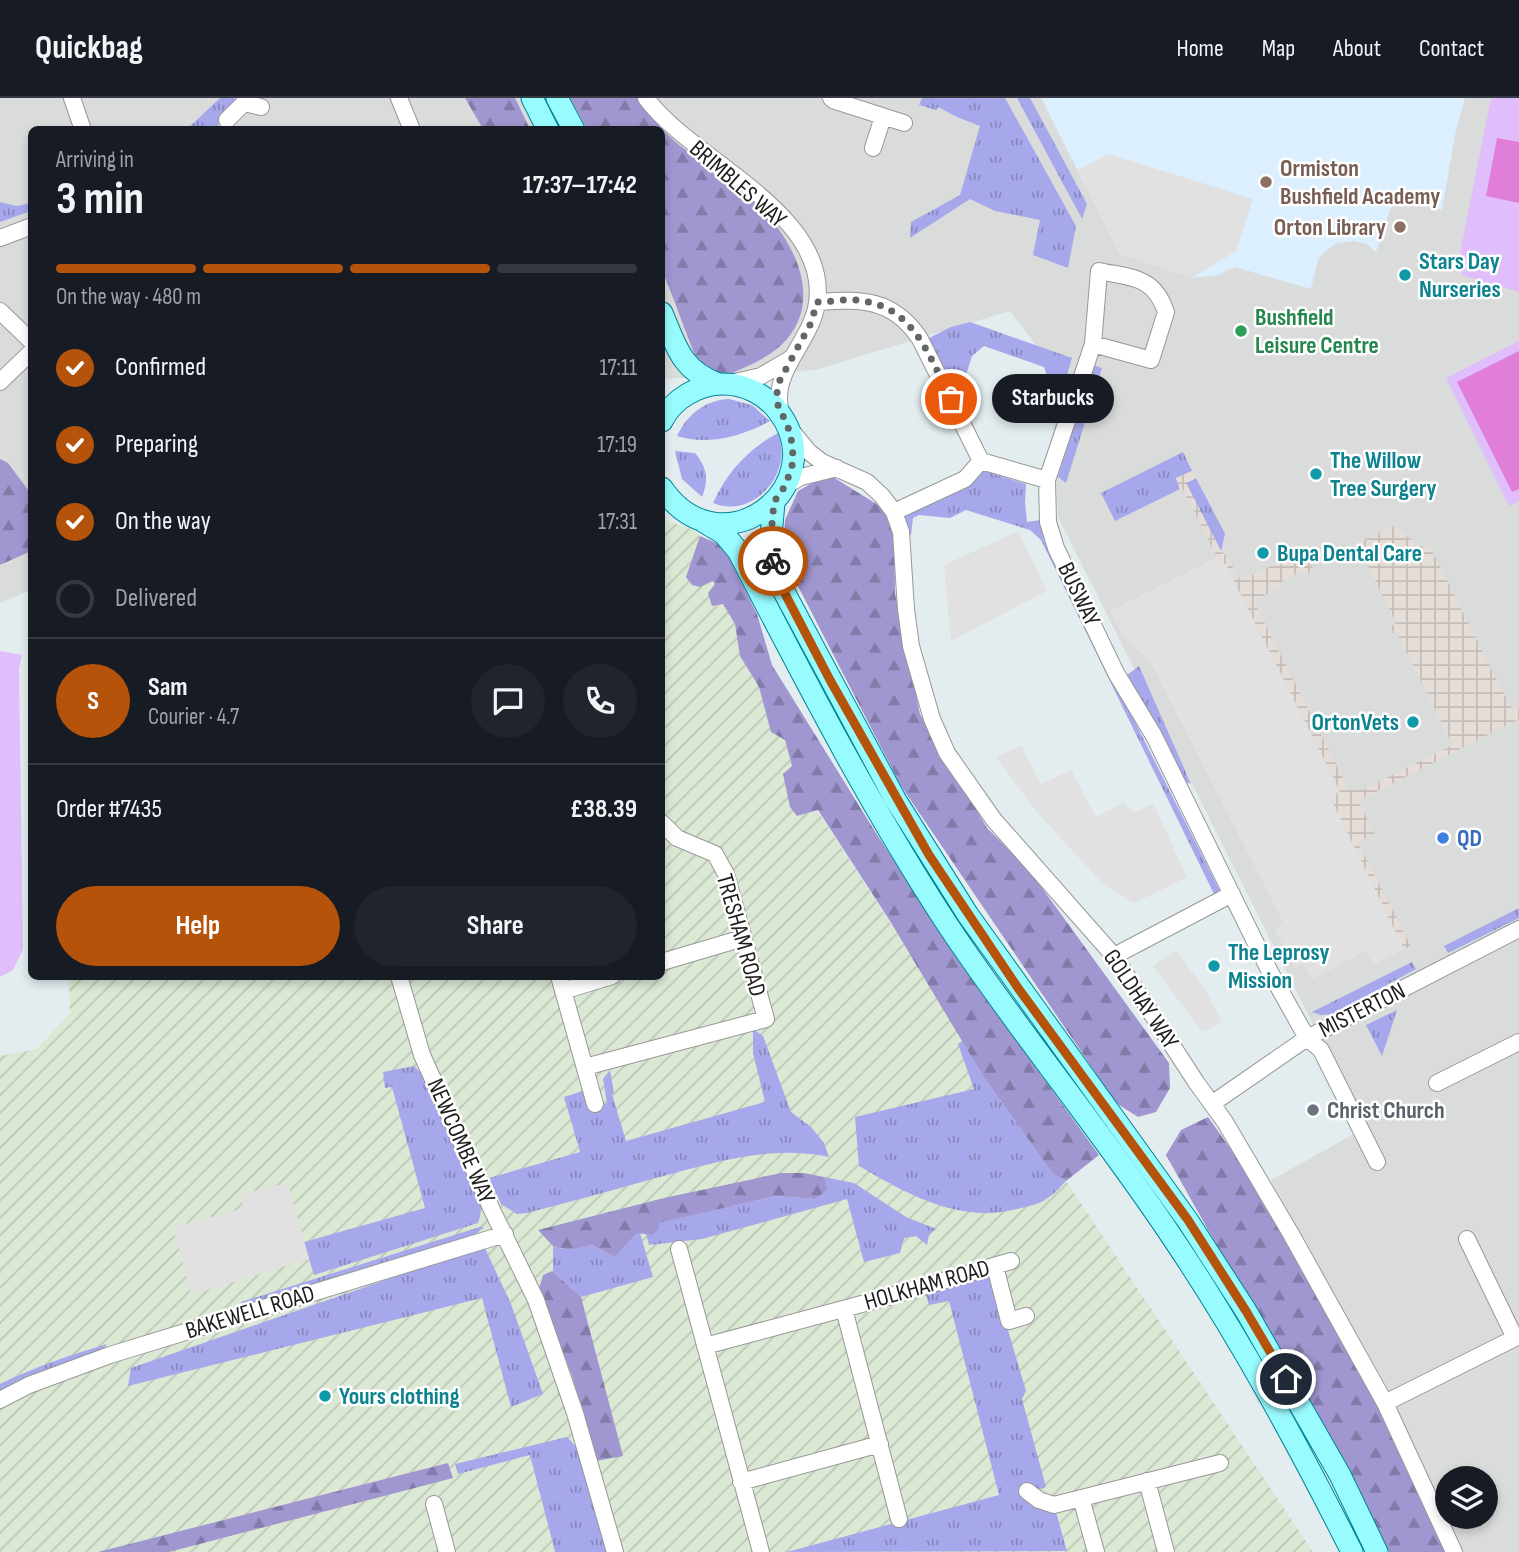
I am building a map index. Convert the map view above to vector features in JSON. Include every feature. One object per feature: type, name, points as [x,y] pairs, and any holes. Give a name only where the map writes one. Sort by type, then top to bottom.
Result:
[{"type":"main road","points":[[532,98],[546,126]]},
{"type":"main road","points":[[557,98],[572,126]]},
{"type":"main road","points":[[665,320],[681,356],[696,374],[721,384],[752,390],[774,406],[785,422],[793,447],[792,467],[780,494],[770,546],[782,588],[895,799],[975,926],[1188,1220],[1246,1311],[1339,1475],[1377,1552]]},
{"type":"main road","points":[[665,417],[687,394],[721,384]]},
{"type":"main road","points":[[665,492],[685,513],[724,534],[738,551],[830,726],[909,865],[999,999],[1133,1181],[1228,1323],[1280,1412],[1352,1552]]},
{"type":"main road","points":[[704,522],[742,522],[759,514],[780,494]]},
{"type":"street","points":[[72,98],[82,126]]},
{"type":"street","points":[[398,98],[410,126]]},
{"type":"street","name":"BRIMBLES WAY","points":[[646,98],[669,124],[700,151],[777,212],[808,252],[815,271],[817,302],[811,323],[780,380],[777,393],[785,422]]},
{"type":"street","points":[[831,98],[904,123]]},
{"type":"street","points":[[228,120],[243,101],[261,107]]},
{"type":"street","points":[[873,148],[883,117]]},
{"type":"street","points":[[0,237],[28,227]]},
{"type":"street","name":"BUSWAY","points":[[1093,344],[1151,360],[1166,312],[1161,298],[1149,283],[1099,271],[1093,344],[1046,480],[1048,522],[1056,548],[1116,673],[1154,736],[1270,972],[1307,1038],[1321,1051],[1377,1162]]},
{"type":"street","points":[[817,302],[854,299],[874,303],[898,313],[911,324],[929,356],[981,461],[1046,480]]},
{"type":"street","points":[[0,311],[28,338]]},
{"type":"street","points":[[0,382],[28,355]]},
{"type":"street","points":[[721,384],[761,376],[793,357]]},
{"type":"street","name":"GOLDHAY WAY","points":[[785,422],[809,452],[867,482],[894,512],[901,532],[911,646],[932,719],[947,753],[994,820],[1114,956],[1196,1082],[1213,1103],[1291,1234],[1385,1403],[1454,1552]]},
{"type":"street","points":[[894,512],[965,479],[981,461]]},
{"type":"street","points":[[780,494],[801,477],[837,468]]},
{"type":"street","points":[[665,507],[685,513]]},
{"type":"street","name":"TRESHAM ROAD","points":[[585,1067],[766,1018],[726,874],[715,854],[677,838],[665,826]]},
{"type":"street","points":[[1114,956],[1233,894]]},
{"type":"street","name":"MISTERTON","points":[[1213,1103],[1307,1038],[1519,929]]},
{"type":"street","points":[[665,961],[744,938]]},
{"type":"street","name":"NEWCOMBE WAY","points":[[400,980],[422,1055],[536,1300],[575,1413],[615,1552]]},
{"type":"street","points":[[586,980],[561,984],[596,1104]]},
{"type":"street","points":[[1437,1083],[1519,1042]]},
{"type":"street","name":"BAKEWELL ROAD","points":[[0,1400],[29,1385],[110,1355],[505,1234]]},
{"type":"street","points":[[1385,1403],[1517,1337],[1467,1239]]},
{"type":"street","points":[[679,1249],[761,1552]]},
{"type":"street","name":"HOLKHAM ROAD","points":[[705,1346],[1002,1263],[1009,1321],[1026,1316]]},
{"type":"street","name":"HOLKHAM ROAD","points":[[844,1309],[899,1519]]},
{"type":"street","points":[[741,1482],[880,1444]]},
{"type":"street","points":[[1027,1491],[1039,1500],[1054,1505],[1220,1463]]},
{"type":"street","points":[[1147,1481],[1166,1552]]},
{"type":"street","points":[[1082,1498],[1096,1552]]},
{"type":"street","points":[[434,1504],[447,1552]]},
{"type":"shaded area","points":[[0,98],[1519,98],[1519,1552],[1391,1552],[1271,1180],[1365,1128],[1058,517],[1051,365],[1010,311],[815,370],[665,379],[665,126],[28,126],[28,591],[0,603]]},
{"type":"shaded area","name":"Ormiston Bushfield Academy","points":[[1041,98],[1465,98],[1455,135],[1442,210],[1395,195],[1376,252],[1367,244],[1354,241],[1337,243],[1318,260],[1311,289],[1235,267],[1218,275],[1192,278],[1120,254]]},
{"type":"shaded area","points":[[1491,98],[1519,98],[1519,292],[1462,275],[1460,253]]},
{"type":"shaded area","points":[[1497,138],[1519,142],[1519,203],[1486,196]]},
{"type":"shaded area","points":[[1109,154],[1253,199],[1236,251],[1192,278],[1120,254],[1077,170]]},
{"type":"shaded area","points":[[1519,341],[1519,501],[1509,506],[1446,378]]},
{"type":"shaded area","points":[[1519,351],[1519,489],[1512,492],[1457,382]]},
{"type":"shaded area","points":[[1192,471],[1196,478],[1186,483],[1221,551],[1228,558],[1239,579],[1249,574],[1251,576],[1290,556],[1302,556],[1315,570],[1303,575],[1301,572],[1279,583],[1280,587],[1259,598],[1256,606],[1349,790],[1362,790],[1453,745],[1397,633],[1394,634],[1390,627],[1396,623],[1359,548],[1360,542],[1392,526],[1424,548],[1429,545],[1506,698],[1513,710],[1519,708],[1519,719],[1358,801],[1375,834],[1358,843],[1411,946],[1404,949],[1330,797],[1340,791],[1226,565],[1217,557],[1182,488],[1180,489],[1176,478]]},
{"type":"shaded area","points":[[665,520],[694,530],[700,536],[686,577],[713,580],[735,624],[740,656],[759,687],[771,732],[785,740],[792,766],[797,816],[817,810],[1053,1174],[1066,1181],[1313,1552],[0,1552],[0,1056],[37,1049],[70,1013],[69,980],[665,980]]},
{"type":"shaded area","points":[[1018,531],[1047,591],[951,641],[944,565]]},
{"type":"shaded area","points":[[1217,557],[1226,565],[1340,792],[1330,797],[1404,949],[1374,965],[1366,951],[1312,979],[1304,964],[1295,969],[1275,929],[1284,924],[1150,661],[1124,638],[1110,611]]},
{"type":"shaded area","points":[[0,651],[22,655],[19,668],[23,949],[13,970],[0,977]]},
{"type":"shaded area","points":[[1021,745],[1041,784],[1071,770],[1096,817],[1123,803],[1135,813],[1153,803],[1187,877],[1134,903],[1103,884],[1035,810],[996,757]]},
{"type":"shaded area","points":[[1176,950],[1206,991],[1222,1022],[1202,1032],[1153,966]]},
{"type":"shaded area","points":[[288,1183],[309,1259],[191,1295],[173,1227],[242,1209],[242,1194]]},
{"type":"green space","points":[[220,98],[234,98],[237,104],[218,126],[190,126]]},
{"type":"green space","points":[[465,98],[515,98],[529,126],[481,126]]},
{"type":"green space","points":[[570,98],[639,98],[660,126],[585,126]]},
{"type":"green space","points":[[922,98],[1005,98],[1076,226],[1068,268],[1033,255],[1040,220],[995,211],[970,199],[910,238],[911,222],[960,195],[980,126],[938,107],[936,110],[919,105]]},
{"type":"green space","points":[[1017,98],[1030,98],[1087,204],[1082,219]]},
{"type":"green space","points":[[665,132],[693,156],[744,192],[766,213],[787,241],[795,257],[803,291],[797,323],[787,339],[773,352],[723,377],[697,361],[665,277]]},
{"type":"green space","points":[[0,202],[17,206],[28,204],[28,212],[0,222]]},
{"type":"green space","points":[[970,322],[1072,358],[1056,412],[1038,405],[1047,375],[1044,367],[984,346],[972,356],[959,397],[927,339],[951,327]]},
{"type":"green space","points":[[1093,365],[1102,368],[1066,483],[1058,477]]},
{"type":"green space","points":[[729,399],[752,405],[770,421],[725,438],[700,440],[677,436],[698,410],[712,402]]},
{"type":"green space","points":[[778,433],[782,448],[780,462],[776,476],[767,489],[743,505],[713,503],[740,462],[757,446]]},
{"type":"green space","points":[[675,451],[695,453],[702,463],[706,485],[702,497],[682,479]]},
{"type":"green space","points":[[1183,452],[1192,471],[1176,478],[1180,489],[1115,521],[1101,493]]},
{"type":"green space","points":[[0,459],[8,463],[28,490],[28,552],[0,565]]},
{"type":"green space","points":[[978,469],[1026,484],[1027,522],[1040,520],[1044,541],[1220,891],[1214,894],[1041,540],[1030,530],[966,510],[950,518],[919,515],[913,518],[911,536],[902,520],[911,508]]},
{"type":"green space","points":[[828,474],[883,508],[894,534],[895,593],[920,714],[987,828],[1029,870],[1169,1063],[1170,1088],[1156,1112],[1138,1117],[1116,1103],[901,786],[783,557],[785,520],[798,491]]},
{"type":"green space","points":[[1196,478],[1225,534],[1221,551],[1186,483]]},
{"type":"green space","points":[[700,536],[723,546],[757,614],[772,665],[962,966],[1099,1155],[1066,1181],[1053,1174],[983,1076],[890,921],[818,810],[797,816],[790,807],[783,774],[792,766],[785,740],[771,732],[759,687],[740,656],[735,624],[723,604],[712,606],[708,593],[715,584],[713,581],[700,587],[692,585],[686,577]]},
{"type":"green space","points":[[1139,666],[1191,784],[1181,780],[1127,675]]},
{"type":"green space","points":[[1519,908],[1519,918],[1448,953],[1444,946]]},
{"type":"green space","points":[[1412,962],[1416,969],[1333,1014],[1321,1015],[1312,1012]]},
{"type":"green space","points":[[1397,1010],[1382,1056],[1366,1025]]},
{"type":"green space","points":[[753,1029],[763,1036],[791,1112],[811,1127],[824,1143],[829,1157],[785,1153],[742,1157],[527,1213],[517,1214],[501,1204],[489,1178],[580,1152],[564,1097],[586,1090],[593,1107],[607,1103],[603,1079],[610,1070],[612,1094],[626,1141],[765,1102],[753,1053]]},
{"type":"green space","points":[[962,1041],[983,1076],[1053,1174],[1066,1181],[1041,1202],[999,1212],[957,1210],[916,1197],[859,1166],[855,1117],[974,1089],[958,1044]]},
{"type":"green space","points":[[414,1066],[422,1074],[470,1182],[482,1202],[478,1223],[314,1275],[304,1242],[425,1208],[392,1087],[385,1088],[383,1072]]},
{"type":"green space","points":[[1208,1117],[1291,1234],[1385,1403],[1446,1552],[1389,1552],[1166,1155],[1181,1130]]},
{"type":"green space","points":[[781,1173],[804,1173],[824,1177],[828,1190],[815,1199],[776,1196],[659,1223],[653,1235],[637,1233],[615,1257],[592,1245],[570,1250],[554,1247],[538,1230],[664,1198]]},
{"type":"green space","points":[[824,1177],[854,1183],[906,1217],[936,1229],[929,1235],[927,1245],[916,1236],[904,1238],[900,1253],[864,1262],[847,1199],[702,1239],[649,1245],[646,1234],[653,1235],[658,1223],[776,1196],[815,1199],[828,1190]]},
{"type":"green space","points":[[483,1226],[476,1234],[243,1307],[241,1302]]},
{"type":"green space","points":[[640,1233],[653,1277],[581,1297],[553,1272],[553,1247],[570,1250],[592,1245],[615,1257]]},
{"type":"green space","points":[[484,1246],[511,1304],[543,1394],[511,1407],[482,1298],[128,1386],[131,1368]]},
{"type":"green space","points":[[552,1271],[581,1297],[623,1456],[596,1461],[573,1378],[539,1289],[543,1275]]},
{"type":"green space","points":[[991,1273],[1026,1391],[1022,1399],[1046,1487],[1021,1494],[1033,1506],[1056,1512],[1067,1551],[787,1552],[999,1495],[949,1301],[929,1305],[925,1291]]},
{"type":"green space","points":[[107,1344],[103,1350],[17,1381],[0,1391],[0,1384],[13,1378]]},
{"type":"green space","points":[[567,1437],[579,1450],[608,1552],[555,1552],[530,1455],[458,1474],[455,1464]]},
{"type":"green space","points":[[448,1463],[453,1478],[169,1552],[98,1552]]},
{"type":"way so far","points":[[773,561],[770,546],[774,502],[785,486],[792,467],[793,447],[778,405],[777,393],[780,380],[811,323],[817,302],[854,299],[874,303],[898,313],[911,324],[951,399]]},
{"type":"place","name":"Ormiston Bushfield Academy","points":[[1266,182]]},
{"type":"place","name":"Orton Library","points":[[1400,227]]},
{"type":"place","name":"Stars Day Nurseries","points":[[1405,275]]},
{"type":"place","name":"Bushfield Leisure Centre","points":[[1241,331]]},
{"type":"place","name":"Starbucks","points":[[951,399]]},
{"type":"place","name":"The Willow Tree Surgery","points":[[1316,474]]},
{"type":"place","name":"Bupa Dental Care","points":[[1263,553]]},
{"type":"place","name":"OrtonVets","points":[[1413,722]]},
{"type":"place","name":"QD","points":[[1443,838]]},
{"type":"place","name":"The Leprosy Mission","points":[[1214,966]]},
{"type":"place","name":"Christ Church","points":[[1313,1110]]},
{"type":"place","name":"Yours clothing","points":[[325,1396]]},
{"type":"route","points":[[773,561],[782,588],[830,680],[929,855],[1018,988],[1188,1220],[1286,1379]]}]
